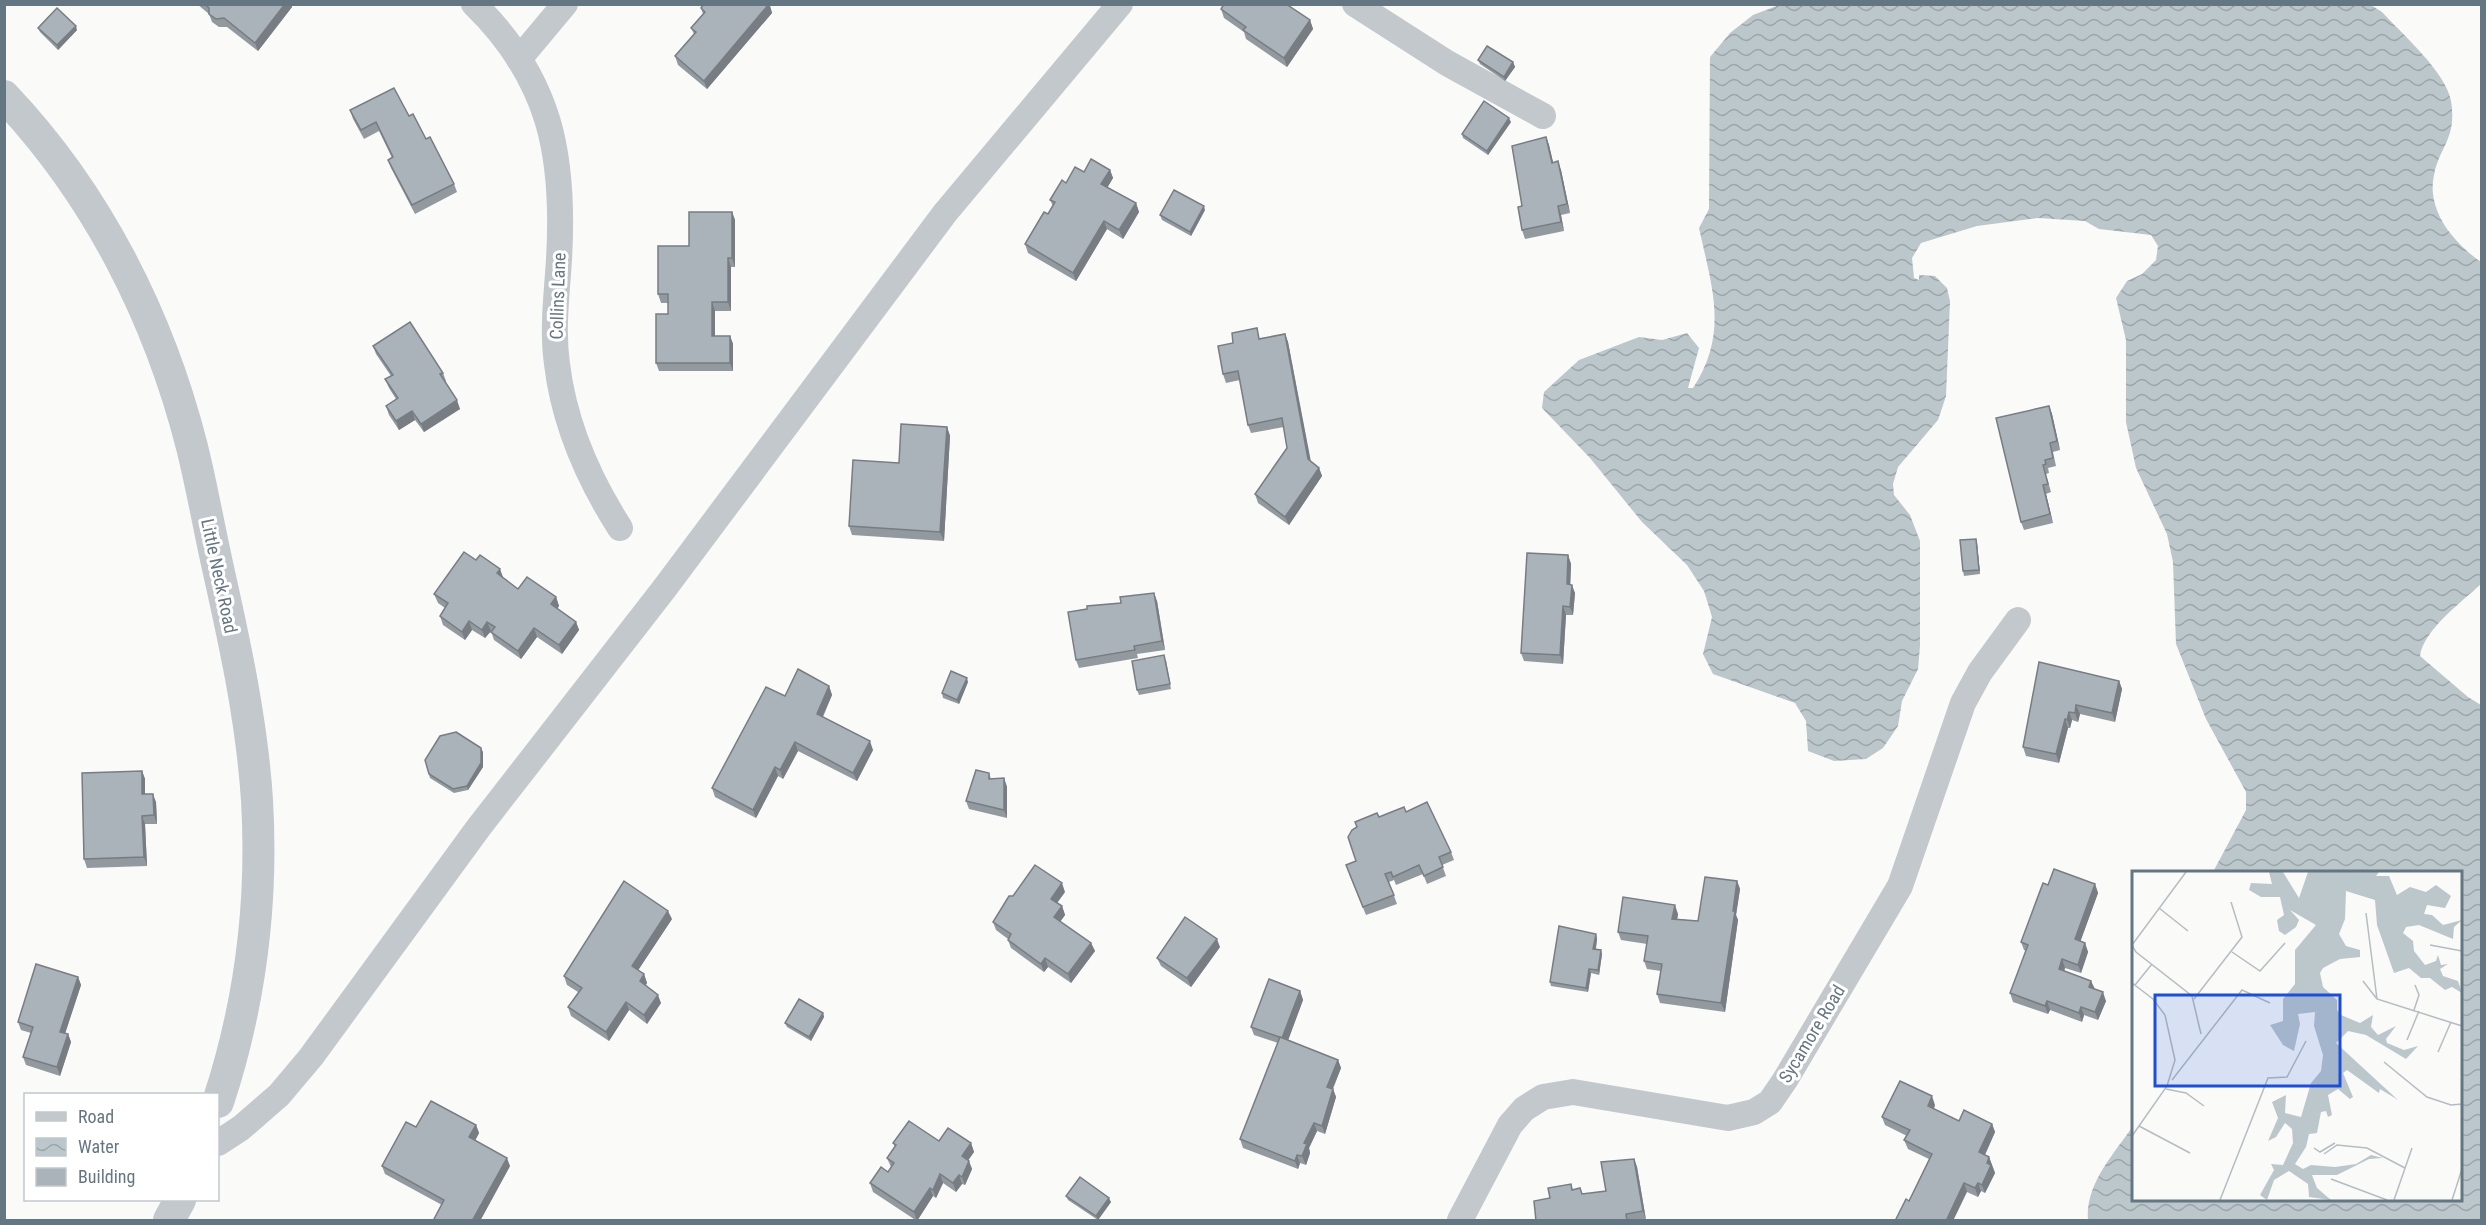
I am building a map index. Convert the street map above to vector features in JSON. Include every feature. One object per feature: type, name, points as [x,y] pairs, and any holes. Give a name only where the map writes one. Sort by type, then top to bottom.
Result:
[{"type":"street","name":"Collins Lane","points":[[474,4],[487,17],[519,59],[542,101],[555,143],[561,199],[554,323],[556,363],[567,415],[584,465],[603,502],[620,528]]},
{"type":"street","points":[[519,59],[565,4]]},
{"type":"street","points":[[219,1142],[241,1128],[279,1095],[311,1057],[479,827],[664,589],[945,213],[1120,4]]},
{"type":"street","points":[[1355,4],[1447,63],[1543,116]]},
{"type":"street","name":"Little Neck Road","points":[[4,96],[69,175],[98,217],[132,280],[162,351],[187,431],[227,611],[248,722],[256,800],[258,880],[252,954],[241,1017],[219,1098]]},
{"type":"street","name":"Sycamore Road","points":[[1460,1221],[1510,1125],[1524,1109],[1543,1097],[1573,1092],[1728,1118],[1754,1112],[1770,1102],[1900,886],[1963,704],[1980,672],[2018,620]]},
{"type":"street","points":[[169,1221],[179,1201]]},
{"type":"water","points":[[1779,5],[2371,5],[2382,12],[2411,42],[2441,78],[2451,101],[2452,124],[2434,175],[2434,201],[2444,225],[2452,236],[2481,262],[2482,583],[2436,626],[2428,636],[2420,656],[2468,697],[2481,705],[2481,1220],[2088,1220],[2088,1207],[2096,1182],[2132,1127],[2132,1201],[2462,1201],[2462,871],[2214,871],[2246,810],[2246,792],[2206,719],[2176,644],[2173,562],[2167,534],[2136,468],[2126,422],[2126,340],[2116,298],[2127,281],[2142,274],[2156,260],[2158,246],[2151,235],[2099,229],[2085,221],[2038,218],[1977,226],[1921,243],[1912,258],[1914,278],[1919,280],[1919,275],[1935,276],[1947,288],[1950,301],[1946,396],[1938,420],[1898,467],[1893,484],[1894,495],[1910,515],[1920,541],[1918,669],[1902,701],[1898,726],[1883,748],[1866,759],[1834,761],[1808,751],[1806,721],[1795,703],[1713,674],[1703,654],[1712,617],[1704,591],[1687,565],[1642,522],[1590,458],[1542,408],[1544,392],[1579,360],[1639,337],[1662,340],[1687,333],[1699,348],[1688,388],[1693,388],[1704,368],[1711,348],[1714,329],[1712,290],[1699,228],[1709,209],[1710,57],[1730,33],[1753,15]]},
{"type":"building","points":[[205,4],[285,4],[255,43],[224,18],[216,19],[209,14],[209,8]]},
{"type":"building","points":[[704,4],[769,4],[704,81],[675,56],[696,32],[691,28],[705,12],[701,8]]},
{"type":"building","points":[[1224,4],[1286,4],[1310,20],[1284,58],[1243,30],[1246,27],[1221,9]]},
{"type":"building","points":[[57,8],[76,26],[57,45],[38,28]]},
{"type":"building","points":[[1487,46],[1513,62],[1504,77],[1478,60]]},
{"type":"building","points":[[394,88],[409,116],[413,114],[426,139],[430,137],[454,184],[412,205],[388,160],[393,157],[376,122],[361,130],[350,110]]},
{"type":"building","points":[[1484,101],[1509,118],[1487,151],[1462,134]]},
{"type":"building","points":[[1546,137],[1552,163],[1558,161],[1567,204],[1558,206],[1561,222],[1522,230],[1518,207],[1522,206],[1512,146]]},
{"type":"building","points":[[1091,159],[1110,170],[1101,184],[1136,203],[1119,230],[1104,221],[1073,273],[1025,244],[1044,212],[1048,214],[1055,202],[1050,200],[1062,180],[1066,183],[1075,167],[1084,172]]},
{"type":"building","points":[[1174,190],[1204,206],[1190,232],[1160,215]]},
{"type":"building","points":[[689,212],[732,212],[732,258],[728,258],[728,302],[712,302],[712,336],[730,336],[730,363],[656,363],[656,314],[668,314],[668,294],[658,294],[658,246],[689,246]]},
{"type":"building","points":[[410,322],[443,373],[440,374],[457,400],[421,424],[412,411],[396,421],[386,406],[398,398],[385,379],[393,375],[373,346]]},
{"type":"building","points":[[1257,328],[1259,339],[1285,334],[1308,459],[1319,468],[1285,517],[1255,494],[1287,448],[1282,418],[1248,425],[1238,371],[1223,374],[1218,346],[1233,343],[1232,333]]},
{"type":"building","points":[[2049,406],[2057,441],[2050,443],[2053,458],[2045,460],[2046,464],[2043,465],[2048,484],[2043,485],[2050,514],[2021,522],[1996,418]]},
{"type":"building","points":[[901,424],[947,427],[940,532],[849,526],[853,460],[899,463]]},
{"type":"building","points":[[1976,539],[1979,570],[1963,571],[1960,540]]},
{"type":"building","points":[[464,552],[476,560],[480,555],[500,569],[497,573],[518,589],[527,577],[556,597],[551,604],[576,622],[559,645],[534,628],[518,651],[491,632],[495,627],[487,622],[482,630],[469,621],[462,632],[440,616],[448,603],[434,594]]},
{"type":"building","points":[[1527,553],[1568,555],[1567,584],[1572,585],[1570,607],[1563,606],[1560,655],[1521,653]]},
{"type":"building","points":[[1154,593],[1162,641],[1134,646],[1135,650],[1076,660],[1068,612],[1087,609],[1087,606],[1121,603],[1120,597]]},
{"type":"building","points":[[1164,655],[1170,684],[1137,690],[1132,661]]},
{"type":"building","points":[[2039,662],[2119,681],[2112,713],[2076,705],[2075,713],[2069,712],[2056,754],[2023,747]]},
{"type":"building","points":[[798,669],[829,686],[817,714],[870,741],[853,773],[795,742],[780,770],[775,767],[753,810],[712,788],[766,687],[785,696]]},
{"type":"building","points":[[951,671],[967,678],[957,700],[942,693]]},
{"type":"building","points":[[456,732],[481,748],[481,763],[467,786],[453,789],[429,774],[425,760],[440,736]]},
{"type":"building","points":[[976,770],[989,773],[989,779],[1004,778],[1004,810],[966,801]]},
{"type":"building","points":[[142,771],[142,794],[153,794],[154,815],[142,816],[144,857],[84,859],[82,773]]},
{"type":"building","points":[[1427,802],[1451,852],[1439,857],[1443,867],[1424,876],[1419,865],[1393,877],[1391,872],[1385,874],[1394,895],[1363,907],[1346,865],[1356,861],[1348,837],[1357,827],[1355,822],[1377,813],[1379,817],[1404,807],[1406,812]]},
{"type":"building","points":[[1035,865],[1062,883],[1051,899],[1062,906],[1054,917],[1091,943],[1068,974],[1045,958],[1041,964],[1008,940],[1011,934],[993,922],[1009,896],[1013,896]]},
{"type":"building","points":[[2054,869],[2095,884],[2075,939],[2085,943],[2078,965],[2062,959],[2059,969],[2091,981],[2089,987],[2103,992],[2095,1012],[2081,1007],[2079,1013],[2047,1001],[2045,1006],[2010,993],[2028,945],[2021,942],[2043,883],[2048,885]]},
{"type":"building","points":[[1705,877],[1737,881],[1733,911],[1735,911],[1721,1003],[1657,994],[1662,964],[1644,961],[1648,936],[1618,932],[1623,897],[1675,905],[1672,919],[1698,921]]},
{"type":"building","points":[[624,881],[668,911],[632,966],[644,974],[640,981],[658,995],[644,1015],[626,1002],[606,1032],[568,1007],[582,988],[564,976]]},
{"type":"building","points":[[1185,917],[1217,939],[1187,978],[1157,958]]},
{"type":"building","points":[[1559,926],[1596,934],[1593,949],[1601,950],[1598,970],[1589,969],[1586,988],[1550,982]]},
{"type":"building","points":[[36,964],[78,977],[60,1032],[68,1034],[57,1067],[23,1057],[33,1027],[18,1022]]},
{"type":"building","points":[[1269,979],[1300,991],[1282,1038],[1251,1027]]},
{"type":"building","points":[[799,999],[823,1013],[809,1037],[785,1023]]},
{"type":"building","points":[[1280,1037],[1338,1060],[1327,1087],[1333,1089],[1322,1126],[1314,1123],[1304,1143],[1307,1144],[1302,1156],[1297,1155],[1295,1161],[1240,1139]]},
{"type":"building","points":[[1900,1081],[1932,1096],[1928,1106],[1959,1121],[1964,1110],[1992,1124],[1979,1152],[1989,1157],[1987,1163],[1991,1165],[1982,1185],[1978,1183],[1975,1188],[1964,1183],[1946,1221],[1895,1221],[1906,1199],[1909,1201],[1932,1154],[1904,1140],[1910,1130],[1882,1117]]},
{"type":"building","points":[[431,1101],[476,1125],[469,1137],[507,1158],[472,1221],[433,1221],[444,1200],[382,1166],[406,1122],[416,1127]]},
{"type":"building","points":[[909,1121],[939,1141],[948,1128],[971,1143],[962,1156],[969,1161],[962,1177],[959,1175],[953,1183],[940,1174],[933,1190],[930,1188],[914,1212],[870,1183],[881,1167],[888,1172],[894,1163],[887,1158],[896,1145],[893,1143]]},
{"type":"building","points":[[1634,1159],[1643,1211],[1626,1214],[1627,1221],[1536,1221],[1534,1201],[1550,1198],[1548,1188],[1571,1184],[1572,1190],[1580,1188],[1582,1194],[1606,1191],[1601,1162]]},
{"type":"building","points":[[1080,1177],[1109,1198],[1096,1216],[1066,1196]]}]
